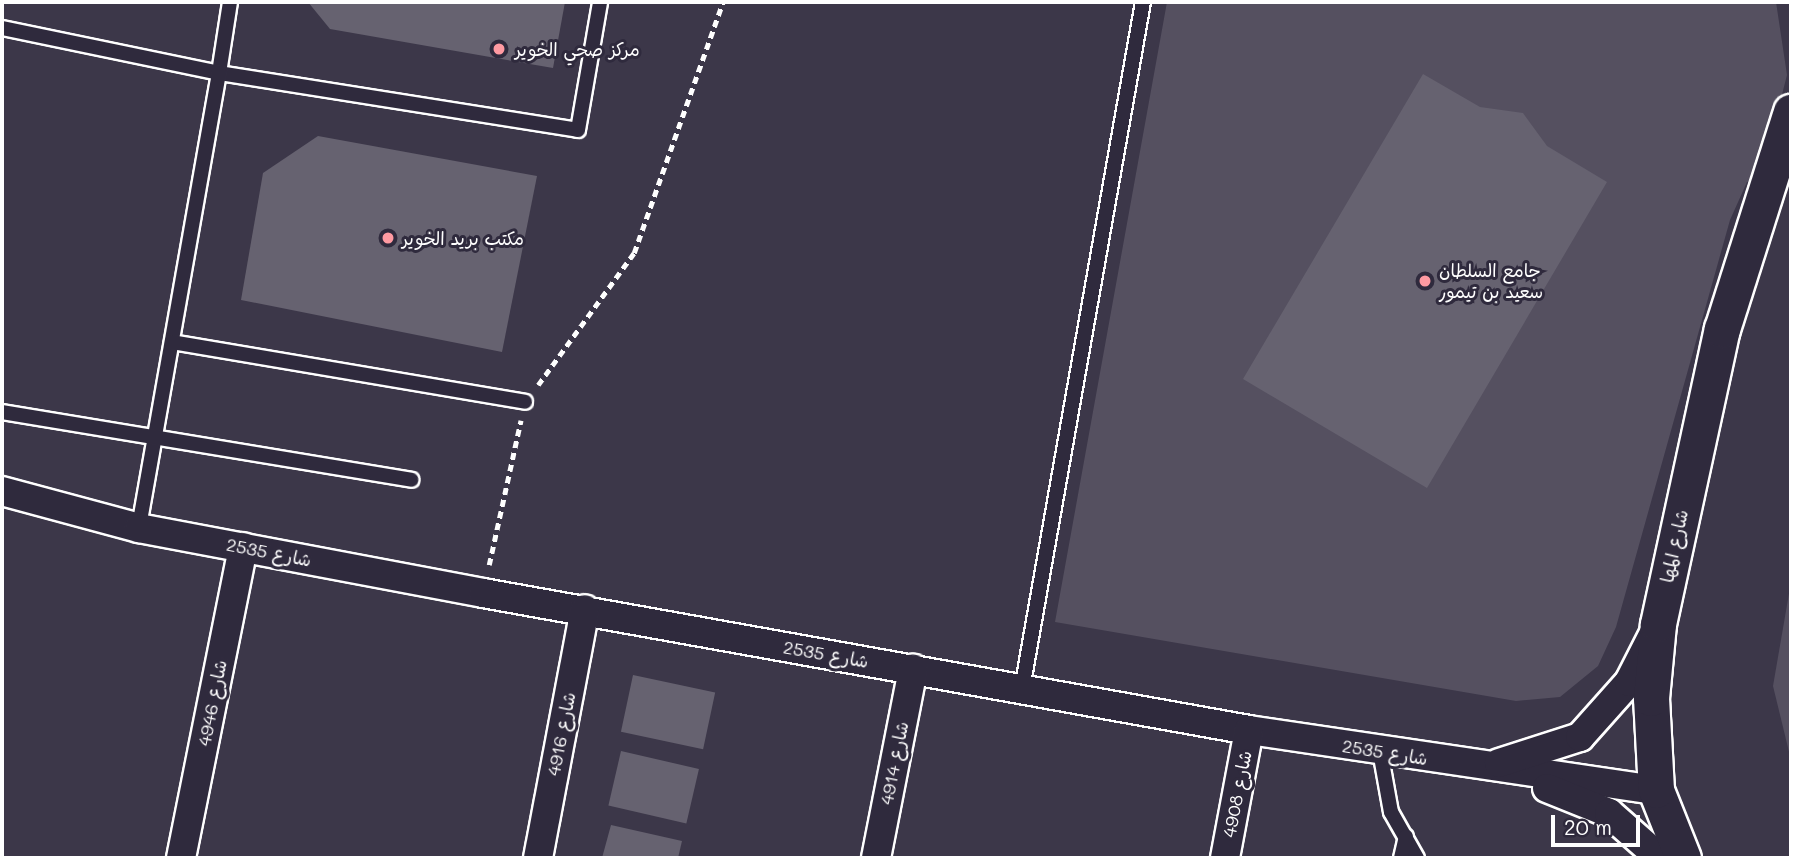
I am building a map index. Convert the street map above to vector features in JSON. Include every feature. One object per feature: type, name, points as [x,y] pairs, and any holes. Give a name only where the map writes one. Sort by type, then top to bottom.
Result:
[{"type":"street","name":"شارع المها","points":[[1683,858],[1656,790],[1651,698],[1658,624],[1722,329],[1755,238],[1791,112]]},
{"type":"street","name":"شارع المها","points":[[1755,238],[1791,184]]},
{"type":"street","name":"2535 شارع","points":[[2,492],[139,528],[483,593],[585,609],[1249,730],[1480,767],[1656,790]]},
{"type":"street","name":"4946 شارع","points":[[181,858],[243,547]]},
{"type":"street","name":"4916 شارع","points":[[538,858],[585,609]]},
{"type":"street","points":[[1480,767],[1580,737],[1629,682],[1658,624]]},
{"type":"street","name":"4914 شارع","points":[[876,858],[913,669]]},
{"type":"street","name":"4908 شارع","points":[[1225,858],[1249,730]]},
{"type":"street","points":[[1480,767],[1581,799],[1639,835],[1660,858]]},
{"type":"lane","points":[[139,528],[230,2]]},
{"type":"lane","points":[[2,28],[219,73],[578,130],[600,2]]},
{"type":"lane","points":[[1022,688],[1143,2]]},
{"type":"lane","points":[[172,342],[525,402]]},
{"type":"lane","points":[[2,412],[411,480]]},
{"type":"lane","points":[[1380,751],[1391,812],[1417,858]]},
{"type":"lane","points":[[1401,858],[1406,837]]},
{"type":"path","points":[[483,593],[525,402],[634,253],[723,2]]},
{"type":"shaded area","points":[[1167,2],[1776,2],[1787,75],[1760,180],[1747,182],[1730,220],[1616,627],[1598,666],[1560,697],[1516,701],[1055,622]]},
{"type":"shaded area","points":[[1791,582],[1791,760],[1773,686]]},
{"type":"building","name":"مركز صحي الخوير","points":[[308,2],[565,2],[553,68],[330,29]]},
{"type":"building","name":"جامع السلطان سعيد بن تيمور","points":[[1423,74],[1480,107],[1523,113],[1547,146],[1607,182],[1427,488],[1243,379]]},
{"type":"building","name":"مكتب بريد الخوير","points":[[318,136],[537,176],[502,352],[241,300],[263,173]]},
{"type":"building","points":[[633,675],[715,692],[703,749],[621,732]]},
{"type":"building","points":[[621,751],[699,769],[686,824],[608,806]]},
{"type":"building","points":[[611,825],[682,841],[678,858],[602,858]]},
{"type":"place","name":"مركز صحي الخوير","points":[[499,49]]},
{"type":"place","name":"مكتب بريد الخوير","points":[[388,238]]},
{"type":"place","name":"جامع السلطان سعيد بن تيمور","points":[[1425,281]]}]
